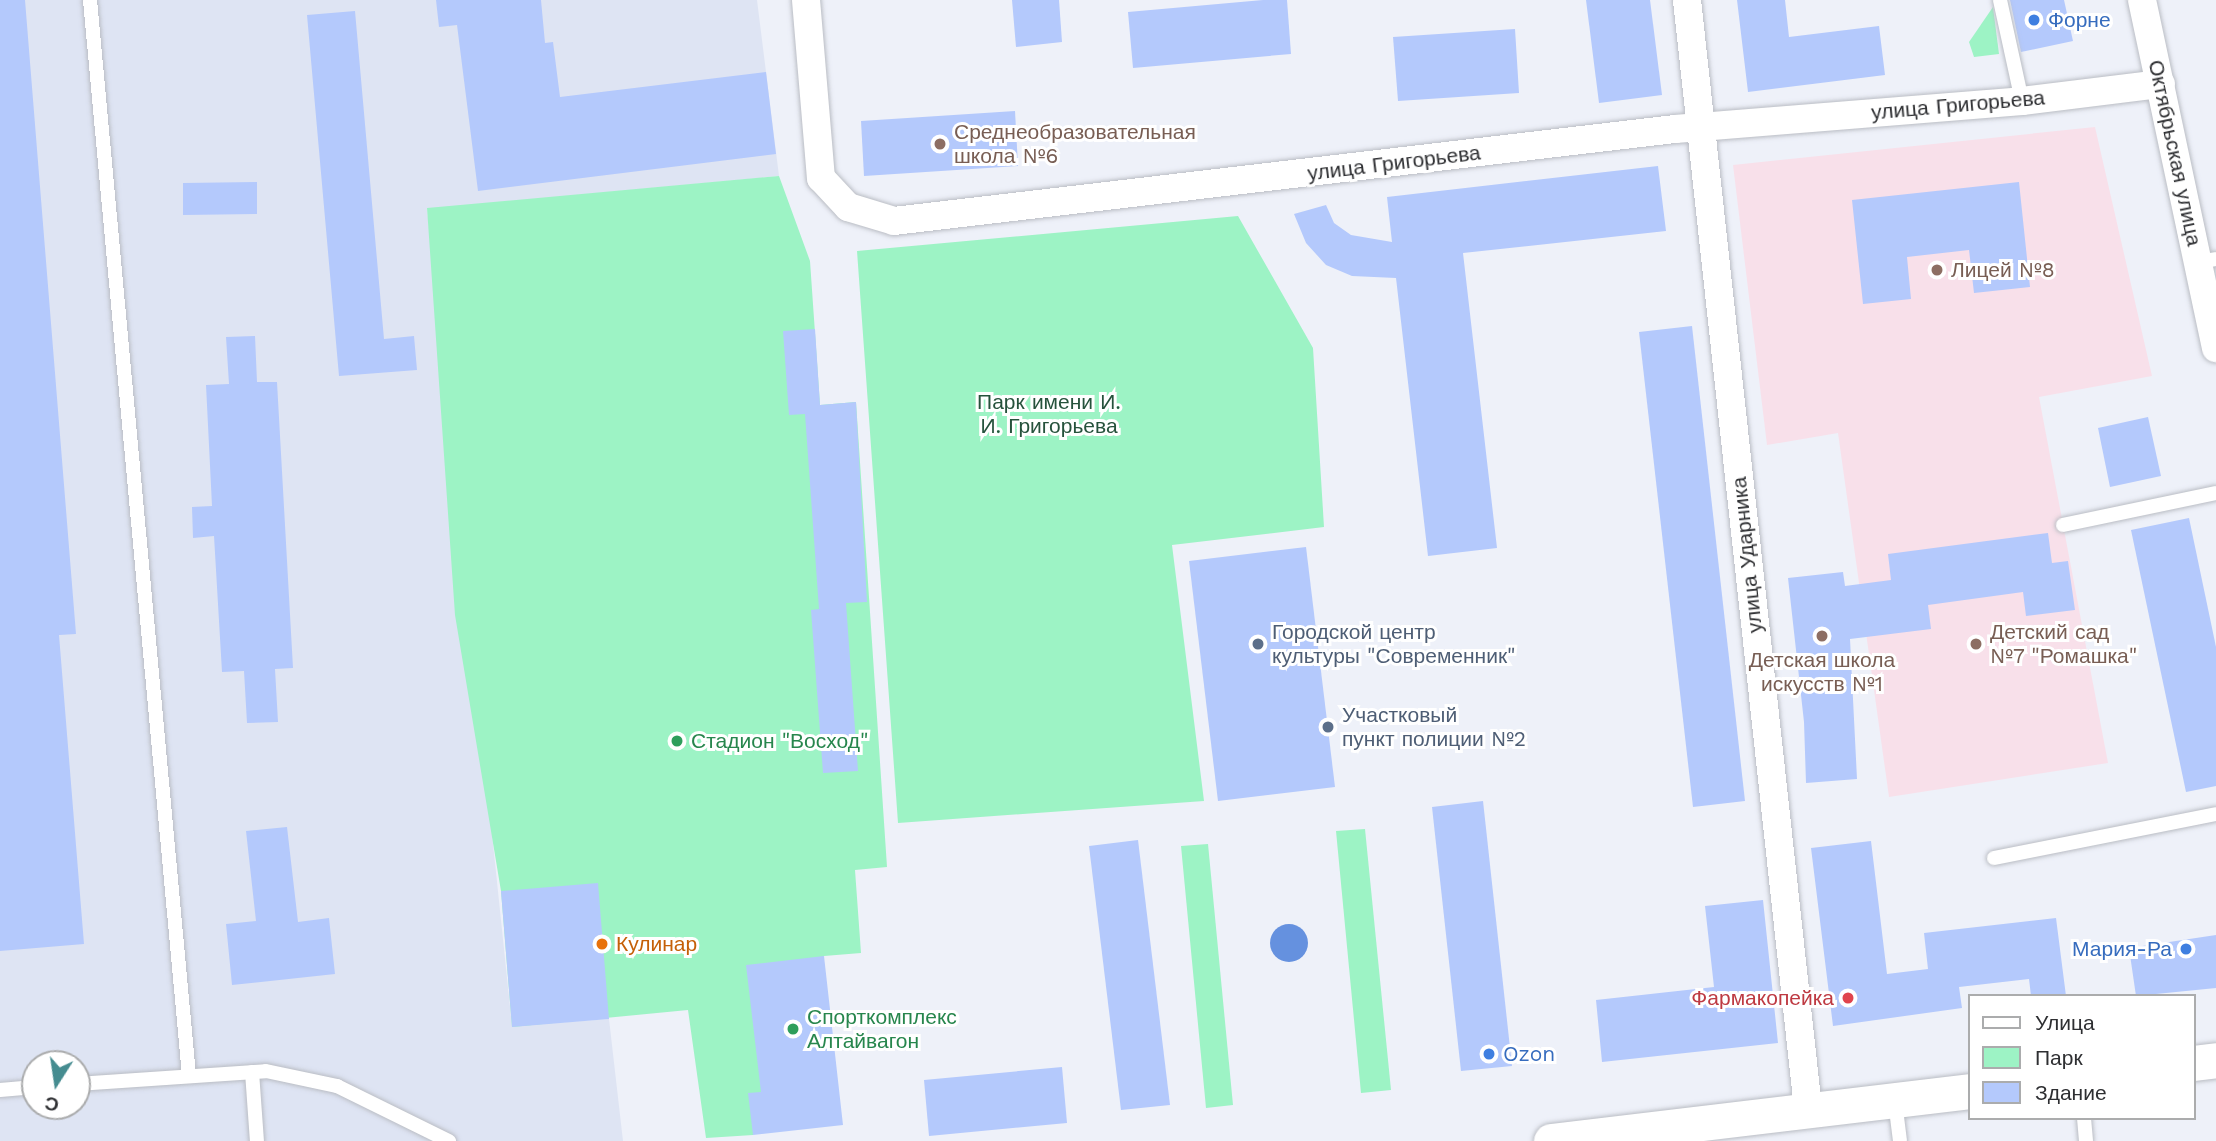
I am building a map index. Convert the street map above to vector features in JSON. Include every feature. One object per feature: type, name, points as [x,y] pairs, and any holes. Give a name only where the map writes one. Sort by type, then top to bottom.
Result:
[{"type":"street","name":"улица Григорьева","points":[[806,0],[821,178],[848,207],[894,221],[1699,128],[2022,101],[2161,84]]},
{"type":"street","name":"улица Ударника","points":[[1688,0],[1699,128],[1808,1109]]},
{"type":"street","name":"Октябрьская улица","points":[[2142,0],[2207,260],[2216,348]]},
{"type":"street","points":[[2195,1063],[2216,1060]]},
{"type":"street","points":[[1550,1141],[1723,1130],[1808,1109],[1968,1091]]},
{"type":"lane","points":[[90,0],[189,1075]]},
{"type":"lane","points":[[2000,0],[2022,101]]},
{"type":"lane","points":[[2063,526],[2216,493]]},
{"type":"lane","points":[[1994,858],[2216,814]]},
{"type":"lane","points":[[252,1072],[257,1141]]},
{"type":"lane","points":[[91,1083],[252,1072],[337,1086],[449,1141]]},
{"type":"lane","points":[[0,1090],[21,1088]]},
{"type":"lane","points":[[1895,1100],[1900,1141]]},
{"type":"lane","points":[[2084,1120],[2086,1141]]},
{"type":"shaded area","points":[[0,0],[757,0],[779,176],[427,209],[512,1026],[609,1019],[623,1141],[0,1141]]},
{"type":"shaded area","points":[[2095,127],[2152,376],[2039,397],[2108,763],[1889,797],[1838,433],[1767,445],[1733,165]]},
{"type":"green space","points":[[1993,7],[1999,54],[1974,57],[1969,42]]},
{"type":"green space","name":"Стадион \"Восход\"","points":[[779,176],[810,261],[820,405],[856,402],[887,867],[855,870],[861,953],[824,956],[753,1135],[706,1138],[688,1010],[512,1027],[501,891],[455,615],[427,208]]},
{"type":"green space","name":"Парк имени И. И. Григорьева","points":[[1238,216],[1313,348],[1324,527],[1172,545],[1204,801],[898,823],[857,251]]},
{"type":"green space","points":[[1365,829],[1391,1090],[1361,1093],[1336,831]]},
{"type":"green space","points":[[1208,844],[1233,1105],[1206,1108],[1181,846]]},
{"type":"water","points":[[1289,924],[1302,930],[1308,943],[1302,956],[1289,962],[1276,956],[1270,943],[1276,930]]},
{"type":"building","points":[[0,0],[25,0],[76,634],[59,635],[84,944],[0,951]]},
{"type":"building","points":[[436,0],[541,0],[545,43],[553,42],[560,97],[766,72],[776,154],[478,191],[457,25],[439,27]]},
{"type":"building","points":[[1012,0],[1059,0],[1062,42],[1016,47]]},
{"type":"building","points":[[1287,0],[1291,54],[1133,68],[1128,12]]},
{"type":"building","points":[[1586,0],[1650,0],[1662,95],[1599,103]]},
{"type":"building","points":[[1737,0],[1785,0],[1789,37],[1879,26],[1885,75],[1748,92]]},
{"type":"building","points":[[2010,0],[2064,0],[2073,41],[2021,52]]},
{"type":"building","points":[[355,11],[384,339],[414,336],[417,370],[339,376],[307,15]]},
{"type":"building","points":[[1515,29],[1519,93],[1398,101],[1393,37]]},
{"type":"building","name":"Среднеобразовательная школа №6","points":[[1015,111],[1018,166],[864,176],[861,121]]},
{"type":"building","points":[[1658,166],[1666,231],[1463,253],[1497,548],[1428,556],[1396,278],[1352,276],[1326,265],[1306,243],[1294,214],[1326,205],[1334,223],[1351,235],[1392,242],[1387,197]]},
{"type":"building","points":[[257,182],[257,214],[183,215],[183,183]]},
{"type":"building","points":[[2019,182],[2030,287],[1974,293],[1969,250],[1907,257],[1911,299],[1863,304],[1852,200]]},
{"type":"building","points":[[1692,326],[1745,801],[1693,807],[1639,332]]},
{"type":"building","points":[[815,329],[820,405],[856,402],[867,602],[846,603],[858,771],[823,773],[811,610],[819,609],[805,414],[789,415],[783,331]]},
{"type":"building","points":[[255,336],[257,382],[277,382],[293,668],[275,669],[278,722],[247,723],[244,671],[222,672],[214,536],[193,538],[192,507],[212,506],[206,385],[229,384],[226,337]]},
{"type":"building","points":[[2148,417],[2161,476],[2110,487],[2098,428]]},
{"type":"building","points":[[2189,518],[2216,647],[2216,786],[2186,792],[2131,530]]},
{"type":"building","points":[[2048,533],[2052,563],[2068,561],[2075,610],[2026,616],[2023,592],[1928,605],[1931,629],[1850,639],[1857,779],[1806,783],[1804,722],[1788,578],[1843,572],[1845,586],[1891,580],[1888,554]]},
{"type":"building","name":"Городской центр культуры \"Современник\"","points":[[1306,547],[1335,787],[1218,801],[1189,561]]},
{"type":"building","points":[[1483,801],[1512,1066],[1461,1071],[1432,807]]},
{"type":"building","points":[[287,827],[298,922],[329,918],[335,974],[232,985],[226,924],[256,921],[246,831]]},
{"type":"building","points":[[1138,840],[1170,1105],[1121,1110],[1089,846]]},
{"type":"building","points":[[1871,841],[1887,974],[1928,969],[1924,933],[2056,918],[2066,994],[2031,994],[2029,979],[1959,987],[1962,1008],[1833,1026],[1811,848]]},
{"type":"building","points":[[598,883],[609,1019],[512,1027],[501,891]]},
{"type":"building","points":[[1763,900],[1778,1043],[1602,1062],[1596,1000],[1714,987],[1705,906]]},
{"type":"building","points":[[2216,935],[2216,988],[2136,994],[2129,948]]},
{"type":"building","name":"Спорткомплекс Алтайвагон","points":[[824,956],[843,1125],[753,1135],[748,1093],[761,1092],[746,965]]},
{"type":"building","points":[[1062,1067],[1067,1123],[929,1136],[924,1080]]},
{"type":"place","name":"Форне","points":[[2034,20]]},
{"type":"place","name":"Среднеобразовательная школа №6","points":[[940,144]]},
{"type":"place","name":"Лицей №8","points":[[1937,270]]},
{"type":"place","name":"Детская школа искусств №1","points":[[1822,636]]},
{"type":"place","name":"Городской центр культуры \"Современник\"","points":[[1258,644]]},
{"type":"place","name":"Детский сад №7 \"Ромашка\"","points":[[1976,644]]},
{"type":"place","name":"Участковый пункт полиции №2","points":[[1328,727]]},
{"type":"place","name":"Стадион \"Восход\"","points":[[677,741]]},
{"type":"place","name":"Кулинар","points":[[602,944]]},
{"type":"place","name":"Мария-Ра","points":[[2186,949]]},
{"type":"place","name":"Фармакопейка","points":[[1848,998]]},
{"type":"place","name":"Спорткомплекс Алтайвагон","points":[[793,1029]]},
{"type":"place","name":"Ozon","points":[[1489,1054]]}]
